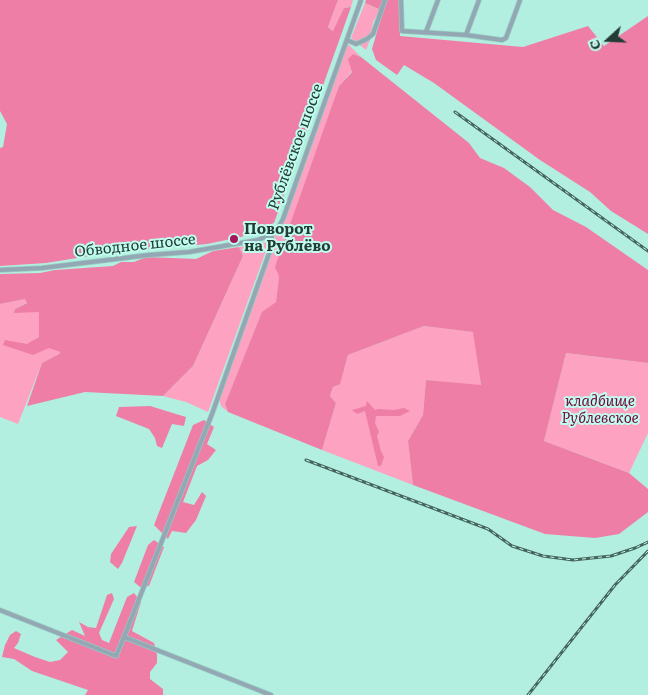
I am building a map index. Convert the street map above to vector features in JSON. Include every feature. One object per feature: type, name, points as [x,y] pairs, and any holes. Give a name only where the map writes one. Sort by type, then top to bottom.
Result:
[{"type":"street","name":"Рублёвское шоссе","points":[[0,610],[116,656],[212,414],[271,248],[272,234],[283,219],[361,0]]},
{"type":"street","points":[[347,40],[356,44],[374,34],[385,0]]},
{"type":"street","points":[[401,0],[402,31],[466,35],[504,40],[520,0]]},
{"type":"street","points":[[426,32],[438,0]]},
{"type":"street","points":[[466,35],[479,0]]},
{"type":"street","name":"Обводное шоссе","points":[[0,270],[42,268],[189,252],[258,240],[272,234]]},
{"type":"street","points":[[124,637],[271,695]]},
{"type":"green space","points":[[338,0],[353,0],[351,7],[344,8],[334,31],[328,27]]},
{"type":"green space","points":[[365,3],[380,10],[373,22],[366,50],[351,38]]},
{"type":"green space","points":[[348,44],[361,57],[353,54],[352,71],[339,86],[279,276],[276,302],[262,313],[225,404],[228,412],[221,406],[219,398],[273,250],[275,235],[282,227]]},
{"type":"green space","points":[[267,242],[268,245],[208,412],[186,402],[163,396],[193,366],[243,256],[239,247]]},
{"type":"green space","points":[[25,299],[28,302],[15,309],[39,311],[39,337],[34,340],[60,352],[42,363],[18,424],[0,417],[0,304]]},
{"type":"green space","points":[[424,326],[474,332],[481,386],[426,380],[423,415],[408,441],[413,485],[322,450],[336,403],[330,396],[333,387],[340,383],[348,355]]},
{"type":"green space","name":"кладбище Рублевское","points":[[566,353],[648,363],[648,433],[629,473],[544,441]]},
{"type":"shaded area","points":[[0,0],[338,0],[328,27],[333,31],[344,8],[351,7],[274,223],[241,237],[207,244],[108,253],[46,263],[0,266],[0,148],[3,147],[7,124],[0,111]]},
{"type":"shaded area","points":[[366,0],[399,0],[400,36],[523,47],[588,26],[604,46],[648,16],[648,234],[611,211],[590,192],[540,160],[434,83],[404,65],[397,75],[376,60],[372,49],[383,11],[365,3]]},
{"type":"shaded area","points":[[353,54],[361,57],[469,143],[480,158],[504,168],[530,187],[553,210],[586,227],[648,270],[648,363],[566,353],[544,441],[629,473],[648,489],[648,512],[619,534],[595,538],[545,534],[413,485],[408,441],[423,415],[426,380],[481,385],[473,332],[424,326],[348,355],[340,384],[333,387],[330,396],[336,403],[322,450],[228,412],[225,404],[262,312],[276,302],[279,276],[275,267],[339,86],[352,72],[348,59]]},
{"type":"shaded area","points":[[239,247],[243,256],[193,366],[163,396],[85,392],[27,406],[42,363],[60,352],[49,348],[33,355],[3,345],[5,340],[27,344],[39,337],[39,312],[14,313],[15,309],[27,303],[25,299],[0,304],[0,274],[40,273],[55,270],[113,266],[121,262],[134,262],[146,257],[196,259],[213,251]]},
{"type":"shaded area","points":[[367,401],[375,410],[404,408],[410,411],[400,416],[376,416],[375,423],[379,432],[377,436],[384,457],[381,466],[378,466],[365,411],[357,414],[352,410],[366,406]]},
{"type":"shaded area","points":[[150,406],[186,417],[184,426],[172,424],[162,448],[157,446],[155,438],[149,429],[116,416],[119,407]]},
{"type":"shaded area","points":[[204,420],[214,427],[207,444],[216,450],[208,460],[197,466],[183,502],[194,505],[202,492],[206,496],[196,520],[186,533],[172,531],[168,539],[154,525],[193,425]]},
{"type":"shaded area","points":[[137,526],[118,569],[110,562],[111,554],[129,527]]},
{"type":"shaded area","points":[[154,540],[164,547],[149,586],[140,587],[134,582],[148,545]]},
{"type":"shaded area","points":[[112,593],[114,599],[99,633],[102,640],[109,643],[127,597],[134,593],[141,602],[132,631],[154,643],[157,663],[150,672],[150,679],[163,689],[163,695],[85,695],[88,690],[32,671],[14,659],[2,657],[10,635],[16,631],[21,634],[14,648],[50,662],[60,660],[68,652],[56,640],[72,630],[85,636],[79,622],[88,627],[96,628],[107,595]]},
{"type":"railway","points":[[455,112],[648,251]]},
{"type":"railway","points":[[306,460],[488,529],[512,546],[543,556],[573,560],[611,556],[648,542]]},
{"type":"railway","points":[[528,695],[615,585],[648,551]]},
{"type":"place","name":"Поворот на Рублёво","points":[[234,239]]}]
